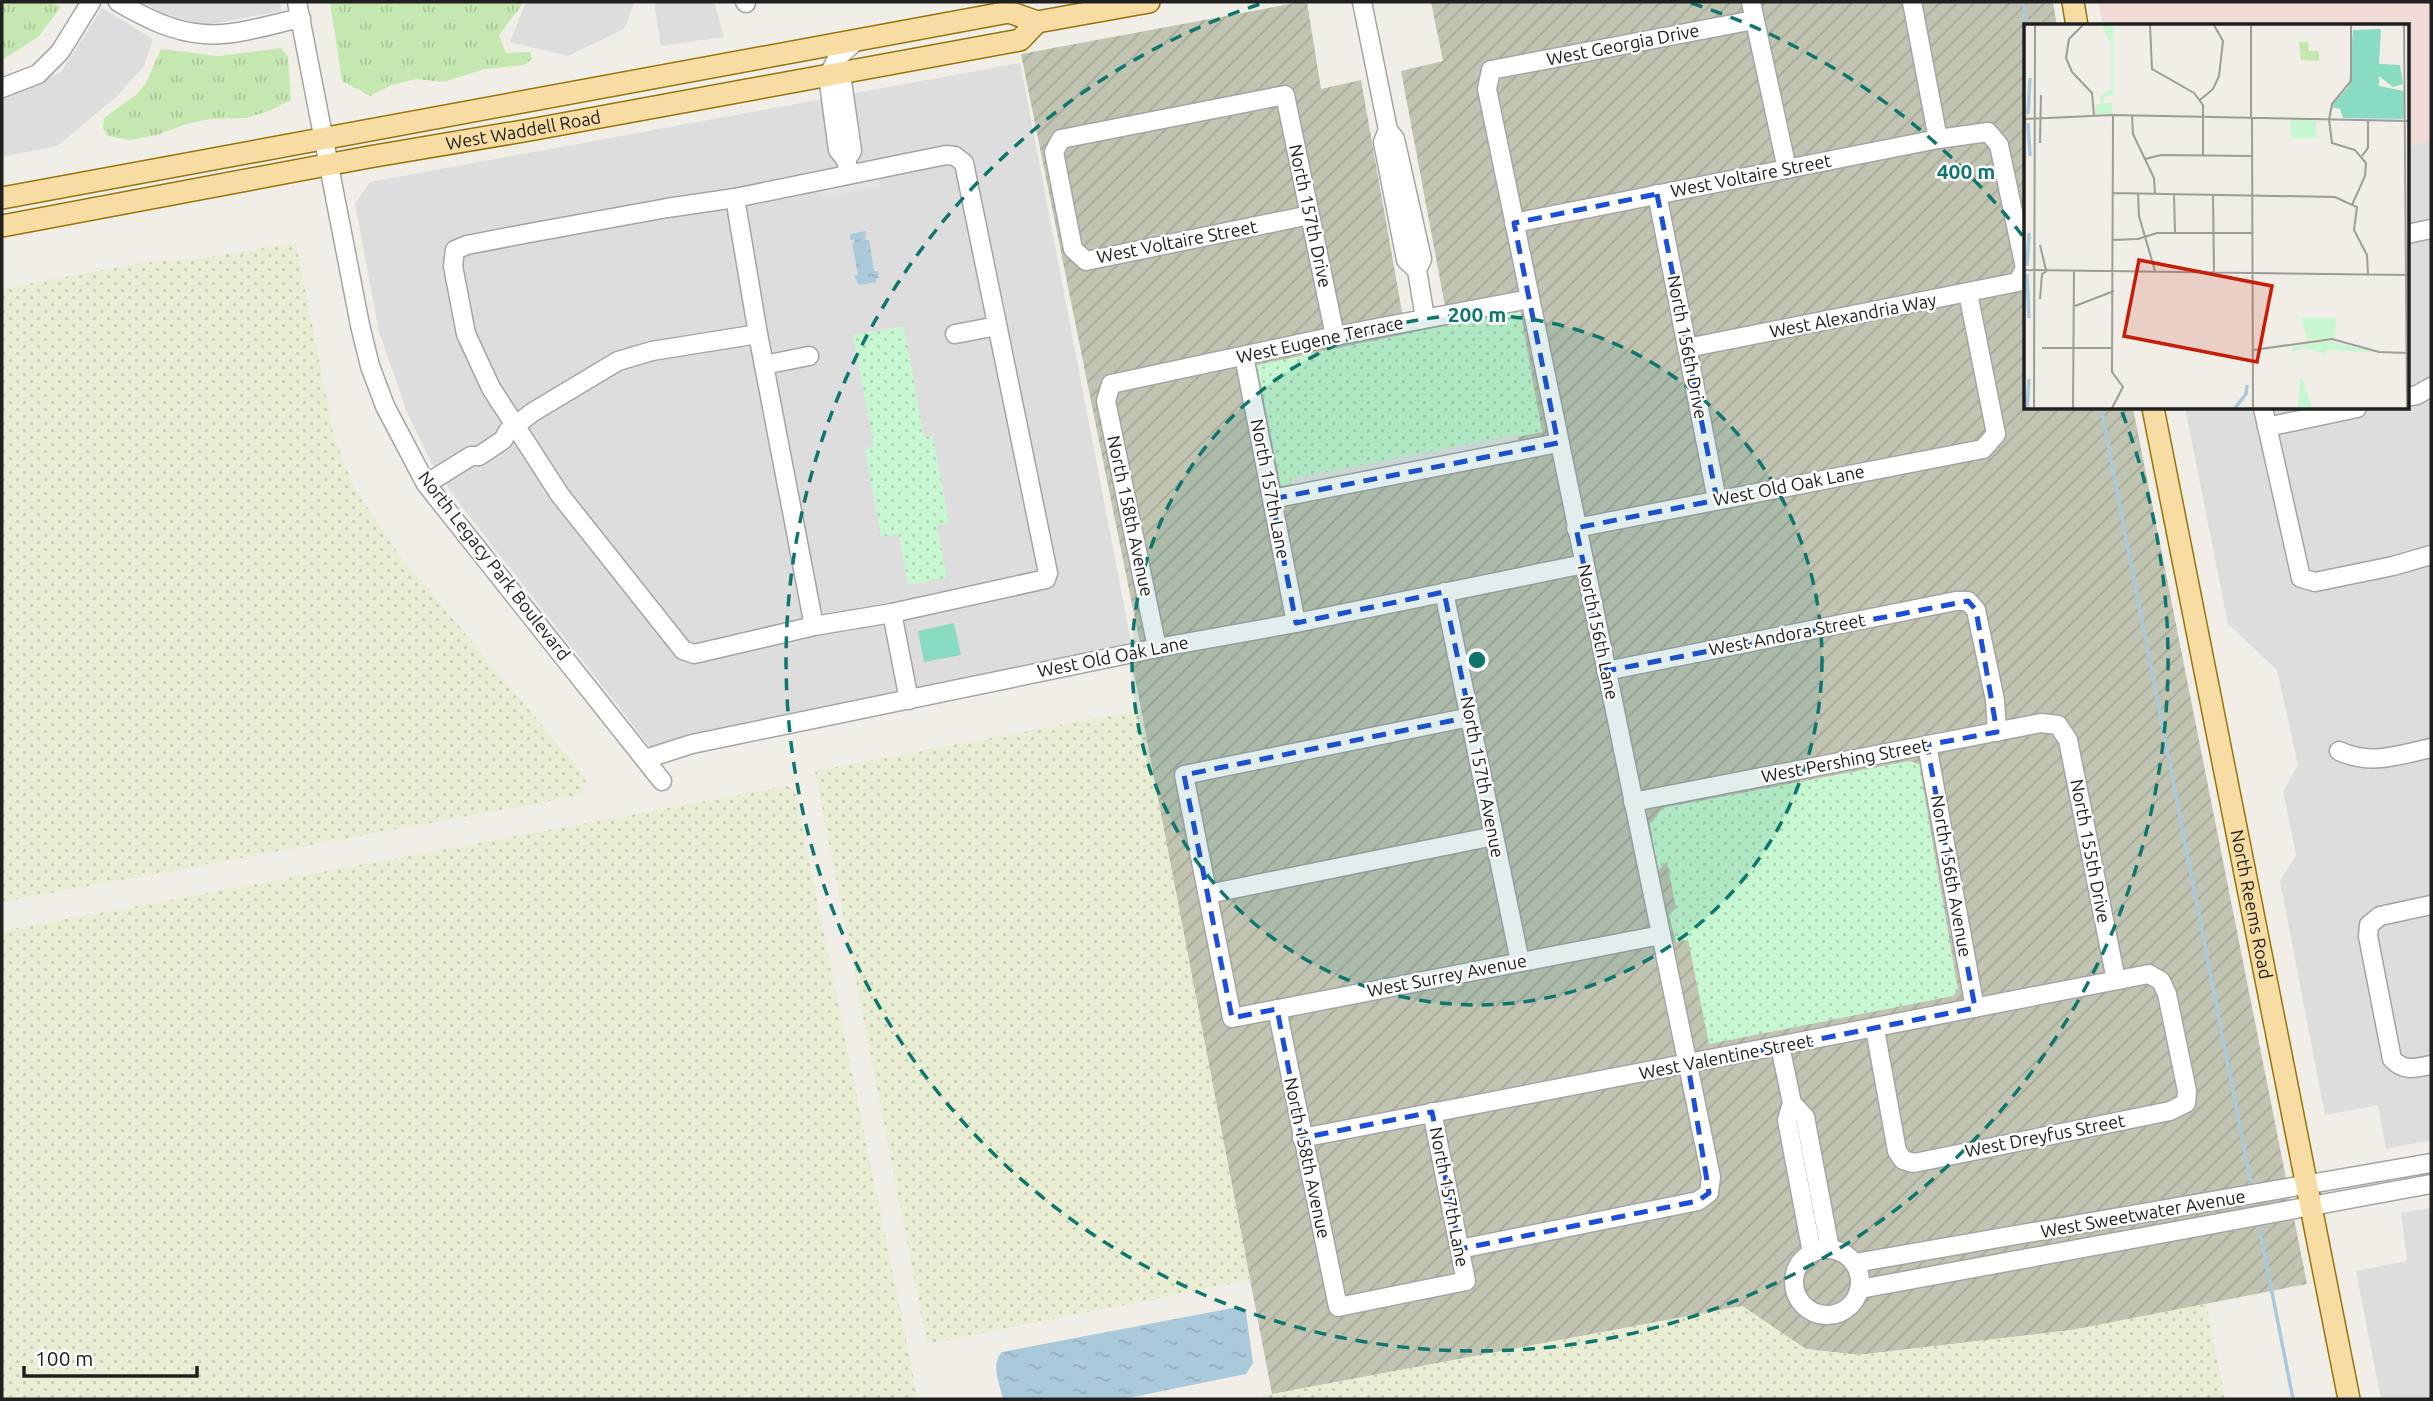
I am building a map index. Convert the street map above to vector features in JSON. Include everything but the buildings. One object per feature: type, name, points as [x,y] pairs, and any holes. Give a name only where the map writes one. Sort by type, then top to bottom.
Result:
[{"type":"main road","name":"West Waddell Road","points":[[2,198],[1009,12],[1037,22],[1149,2]]},
{"type":"main road","points":[[2073,2],[2077,24]]},
{"type":"main road","name":"West Waddell Road","points":[[2,226],[1020,40],[1037,22]]},
{"type":"main road","name":"North Reems Road","points":[[2153,410],[2349,1399]]},
{"type":"street","points":[[2,88],[38,74],[60,52],[91,2]]},
{"type":"street","points":[[118,2],[155,23],[204,34],[230,32],[299,10]]},
{"type":"street","points":[[1362,2],[1388,130],[1383,142],[1406,260],[1417,270],[1425,318]]},
{"type":"street","points":[[1751,2],[1787,169]]},
{"type":"street","points":[[1912,2],[1938,139]]},
{"type":"street","name":"North Legacy Park Boulevard","points":[[299,10],[370,366],[390,416],[426,484],[662,782]]},
{"type":"street","name":"West Georgia Drive","points":[[1491,70],[1754,20]]},
{"type":"street","points":[[847,167],[838,150],[834,75],[838,57],[856,41]]},
{"type":"street","name":"North156th Lane","points":[[1460,1249],[1698,1201],[1709,1193],[1711,1177],[1487,89],[1491,70]]},
{"type":"street","name":"North 157th Drive","points":[[1086,261],[1073,249],[1070,237],[1054,152],[1061,139],[1285,95],[1335,336]]},
{"type":"street","name":"West Voltaire Street","points":[[1514,223],[1938,139],[1988,132],[1999,145],[2024,263]]},
{"type":"street","points":[[946,155],[964,163],[1048,573],[1046,579],[892,613],[814,626],[694,654],[683,650],[560,495],[512,428],[466,334],[453,266],[456,250],[467,245],[524,234],[735,198],[847,167],[946,155]]},
{"type":"street","name":"North 156th Drive","points":[[1657,194],[1717,499]]},
{"type":"street","points":[[735,198],[814,626]]},
{"type":"street","name":"West Voltaire Street","points":[[1086,261],[1310,215]]},
{"type":"street","points":[[2408,233],[2431,229]]},
{"type":"street","name":"West Voltaire Street","points":[[2018,282],[2024,270]]},
{"type":"street","name":"West Alexandria Way","points":[[1688,348],[2018,282]]},
{"type":"street","name":"West Old Oak Lane","points":[[1576,528],[1983,449],[1996,434],[1968,293]]},
{"type":"street","name":"West Eugene Terrace","points":[[1111,384],[1335,336],[1529,299]]},
{"type":"street","points":[[955,334],[997,326]]},
{"type":"street","points":[[426,484],[471,456],[473,447],[490,442],[497,432],[512,428],[565,391],[626,358],[652,351],[758,334]]},
{"type":"street","points":[[764,365],[808,356]]},
{"type":"street","name":"North 157th Lane","points":[[1244,356],[1296,623]]},
{"type":"street","name":"North 158th Avenue","points":[[1111,384],[1106,401],[1157,648]]},
{"type":"street","points":[[2408,397],[2431,387]]},
{"type":"street","points":[[2263,410],[2301,578],[2315,582],[2431,555]]},
{"type":"street","points":[[2267,426],[2347,410]]},
{"type":"street","points":[[1272,499],[1558,443]]},
{"type":"street","name":"West Old Oak Lane","points":[[645,760],[692,744],[1157,648],[1296,623],[1584,564]]},
{"type":"street","name":"North 157th Avenue","points":[[1444,592],[1520,962]]},
{"type":"street","name":"West Andora Street","points":[[1606,671],[1956,601],[1968,601],[1976,610],[1995,701],[1997,732]]},
{"type":"street","points":[[892,613],[909,700]]},
{"type":"street","points":[[1470,717],[1184,775],[1208,894],[1494,836]]},
{"type":"street","name":"West Pershing Street","points":[[1633,802],[2040,723],[2057,725]]},
{"type":"street","name":"North 155th Drive","points":[[2057,725],[2068,740],[2116,980]]},
{"type":"street","name":"North 156th Avenue","points":[[1927,745],[1975,1008]]},
{"type":"street","points":[[2339,751],[2354,758],[2374,759],[2431,748]]},
{"type":"street","name":"West Surrey Avenue","points":[[1208,894],[1232,1018],[1661,935]]},
{"type":"street","points":[[2431,905],[2381,916],[2370,925],[2368,936],[2392,1059],[2399,1067],[2411,1069],[2431,1065]]},
{"type":"street","name":"West Valentine Street","points":[[1303,1138],[2149,974],[2161,981],[2167,993],[2187,1091],[2186,1103]]},
{"type":"street","name":"North 158th Avenue","points":[[1277,1009],[1338,1307],[1466,1281]]},
{"type":"street","name":"West Dreyfus Street","points":[[1875,1029],[1896,1152],[1903,1160],[1914,1163],[2157,1114],[2186,1103]]},
{"type":"street","points":[[1780,1046],[1792,1102],[1805,1117],[1821,1251]]},
{"type":"street","name":"North 157th Lane","points":[[1432,1112],[1466,1281]]},
{"type":"street","name":"West Sweetwater Avenue","points":[[1860,1289],[2257,1216],[2309,1196],[2431,1163]]},
{"type":"street","name":"West Sweetwater Avenue","points":[[1855,1263],[2253,1195],[2309,1196],[2431,1184]]},
{"type":"street","points":[[1821,1251],[1847,1255],[1855,1263],[1860,1273],[1860,1289],[1852,1306],[1831,1316],[1809,1311],[1800,1303],[1793,1283],[1799,1263],[1821,1251]]},
{"type":"highlighted area","points":[[1657,194],[1717,500],[1576,528],[1606,671],[1968,601],[1976,610],[1997,732],[1927,745],[1975,1008],[1688,1065],[1709,1193],[1698,1201],[1460,1249],[1432,1112],[1302,1138],[1277,1009],[1232,1018],[1184,775],[1470,717],[1444,592],[1296,623],[1272,499],[1558,443],[1514,223]]},
{"type":"shaded area","points":[[142,2],[279,2],[282,11],[206,25],[166,15]]},
{"type":"shaded area","points":[[526,2],[635,2],[624,29],[568,56],[510,42]]},
{"type":"shaded area","points":[[654,2],[714,2],[724,37],[661,46]]},
{"type":"shaded area","points":[[1307,2],[1321,89],[1361,80],[1405,329],[1448,322],[1401,71],[1443,61],[1431,2],[2053,2],[2057,24],[2024,24],[2024,410],[2133,410],[2307,1284],[2072,1330],[1858,1355],[1806,1349],[1742,1306],[1272,1394],[1129,647],[1140,644],[1021,54]]},
{"type":"shaded area","points":[[2098,2],[2431,2],[2431,141],[2408,146],[2408,24],[2103,24]]},
{"type":"shaded area","points":[[102,8],[153,39],[144,66],[117,96],[57,146],[2,157],[2,96],[26,90],[61,72]]},
{"type":"shaded area","points":[[1020,63],[1131,642],[1048,662],[840,703],[650,747],[459,503],[432,464],[407,412],[379,332],[355,204],[370,182]]},
{"type":"shaded area","points":[[2431,141],[2431,1140],[2386,1149],[2378,1105],[2325,1115],[2280,881],[2296,855],[2283,791],[2298,765],[2277,670],[2228,624],[2185,410],[2408,410],[2408,146]]},
{"type":"shaded area","points":[[877,173],[880,187],[822,198],[819,184]]},
{"type":"shaded area","points":[[296,243],[334,437],[354,487],[399,555],[577,767],[586,781],[582,795],[2,902],[2,289],[140,263],[203,258]]},
{"type":"shaded area","points":[[1517,434],[1519,445],[1293,490],[1291,479]]},
{"type":"shaded area","points":[[1141,710],[1250,1280],[927,1344],[815,771]]},
{"type":"shaded area","points":[[787,786],[795,791],[918,1399],[2,1399],[2,931]]},
{"type":"shaded area","points":[[2431,1208],[2431,1399],[2381,1399],[2356,1271],[2407,1261],[2401,1213]]},
{"type":"shaded area","points":[[2206,1304],[2225,1399],[1246,1399],[1742,1306],[1806,1349],[1858,1355],[2072,1330]]},
{"type":"green space","points":[[2,2],[51,2],[61,7],[38,37],[2,60]]},
{"type":"green space","points":[[330,2],[524,2],[499,35],[506,53],[530,52],[532,59],[524,65],[484,69],[444,82],[416,79],[392,85],[370,96],[342,81]]},
{"type":"green space","points":[[281,48],[288,57],[291,100],[271,110],[247,118],[210,119],[186,124],[157,135],[130,140],[107,136],[103,128],[104,118],[136,95],[146,83],[161,49],[218,56]]},
{"type":"green space","points":[[1520,310],[1542,432],[1281,486],[1257,365]]},
{"type":"green space","points":[[904,326],[924,437],[933,436],[949,522],[937,525],[947,578],[908,585],[899,534],[881,537],[865,449],[874,446],[853,335]]},
{"type":"green space","points":[[954,623],[961,655],[924,662],[918,631]]},
{"type":"green space","points":[[1909,761],[1919,764],[1958,989],[1953,996],[1709,1044],[1688,940],[1676,942],[1669,915],[1676,908],[1667,861],[1658,871],[1650,824],[1663,808]]},
{"type":"water","points":[[866,231],[865,240],[869,240],[874,271],[878,271],[879,278],[876,278],[876,282],[859,285],[854,276],[858,275],[852,243],[855,242],[854,239],[851,240],[850,234]]},
{"type":"water","points":[[1243,1308],[1246,1313],[1253,1363],[1246,1374],[1123,1399],[1003,1399],[996,1368],[1002,1352]]},
{"type":"waterway","points":[[2023,2],[2028,24]]},
{"type":"waterway","points":[[2101,410],[2252,1189]]},
{"type":"waterway","points":[[2258,1221],[2293,1399]]}]
